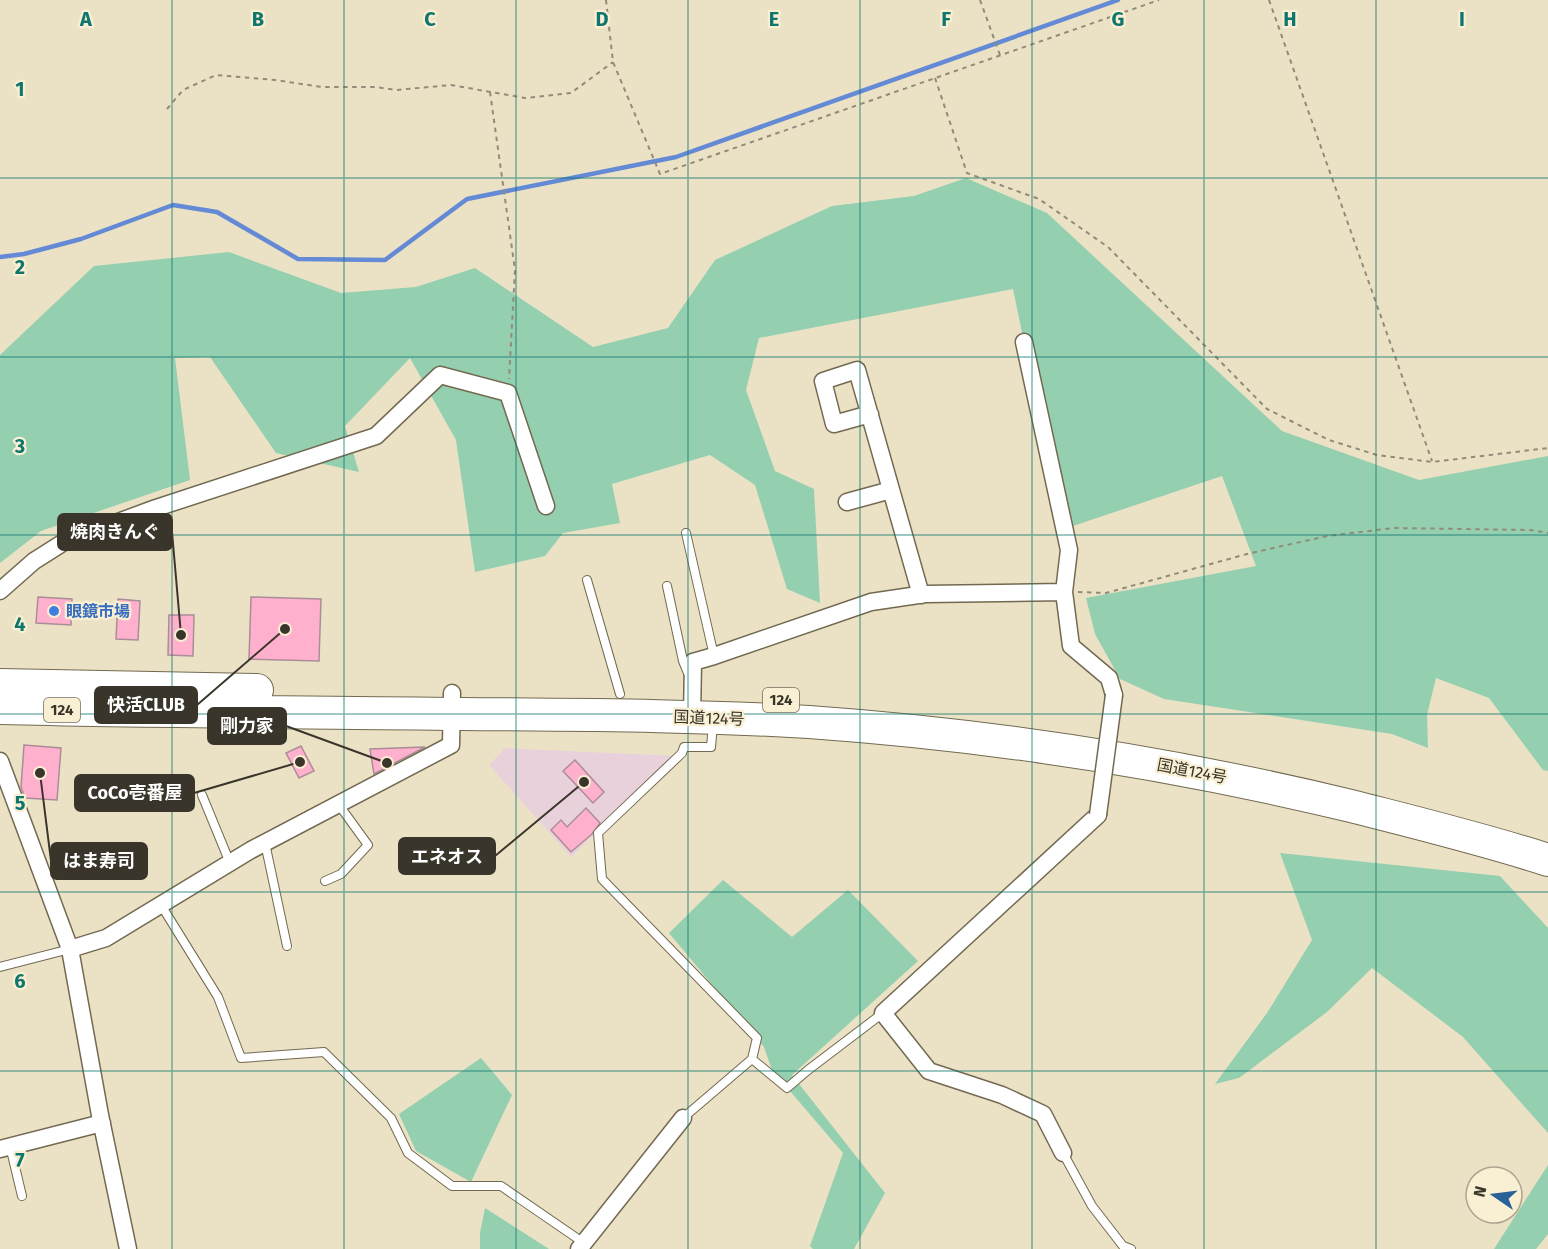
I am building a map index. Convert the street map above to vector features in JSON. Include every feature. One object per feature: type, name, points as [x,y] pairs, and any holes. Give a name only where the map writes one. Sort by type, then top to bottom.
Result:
[{"type":"highway","name":"国道124号","points":[[0,685],[452,703],[620,694],[697,703],[807,722],[912,730],[1141,761],[1287,791],[1412,821],[1548,860]]},
{"type":"highway","name":"国道124号","points":[[0,708],[806,701],[1031,724],[1147,742],[1280,767],[1423,803],[1548,838]]},
{"type":"street","points":[[1024,342],[1069,550],[1064,592],[1071,646],[1108,678],[1114,695],[1098,815],[883,1013],[929,1071],[1002,1095],[1043,1114],[1063,1153]]},
{"type":"street","points":[[0,591],[34,561],[64,542],[156,508],[376,436],[440,375],[508,393],[546,506]]},
{"type":"street","points":[[870,414],[921,595]]},
{"type":"street","points":[[847,502],[891,490]]},
{"type":"street","points":[[697,703],[693,663],[871,602],[921,595],[1064,592]]},
{"type":"street","points":[[70,950],[106,938],[265,843],[451,746],[452,703]]},
{"type":"street","points":[[0,762],[70,950],[128,1249]]},
{"type":"street","points":[[586,1247],[683,1118]]},
{"type":"street","points":[[5,1147],[102,1123]]},
{"type":"lane","points":[[686,533],[714,656]]},
{"type":"lane","points":[[587,580],[620,694]]},
{"type":"lane","points":[[666,586],[683,662],[711,747],[684,747],[682,753],[598,833],[602,879],[757,1038],[752,1059],[683,1118]]},
{"type":"lane","points":[[202,795],[230,863]]},
{"type":"lane","points":[[325,881],[341,874],[368,844],[339,805]]},
{"type":"lane","points":[[265,843],[287,946]]},
{"type":"lane","points":[[161,905],[218,997],[241,1058],[324,1053],[391,1118],[408,1153],[452,1186],[501,1186],[586,1247]]},
{"type":"lane","points":[[0,967],[70,950]]},
{"type":"lane","points":[[752,1059],[787,1088],[883,1013]]},
{"type":"lane","points":[[5,1147],[22,1196]]},
{"type":"lane","points":[[1063,1153],[1092,1206],[1123,1246],[1131,1249]]},
{"type":"path","points":[[606,0],[614,62],[660,174],[1159,0]]},
{"type":"path","points":[[980,0],[1000,55]]},
{"type":"path","points":[[1269,0],[1432,462]]},
{"type":"path","points":[[167,109],[183,90],[216,75],[322,87],[375,87],[396,90],[451,85],[525,98],[571,93],[614,62]]},
{"type":"path","points":[[935,78],[967,173],[1039,199],[1108,247],[1267,410],[1329,440],[1377,455],[1432,462],[1548,448]]},
{"type":"path","points":[[490,92],[515,270],[508,393]]},
{"type":"path","points":[[1064,592],[1106,593],[1328,536],[1394,528],[1530,530],[1548,533]]},
{"type":"shaded area","points":[[505,748],[675,756],[571,857],[489,765]]},
{"type":"green space","points":[[966,178],[1047,213],[1282,431],[1419,480],[1548,456],[1548,771],[1543,770],[1489,698],[1436,678],[1427,715],[1428,748],[1392,734],[1164,699],[1120,679],[1095,634],[1086,598],[1256,566],[1222,476],[1073,526],[1046,448],[1013,289],[759,338],[746,390],[775,471],[814,489],[820,603],[787,589],[755,485],[710,455],[612,484],[620,523],[563,533],[545,556],[475,572],[456,440],[410,358],[345,426],[359,472],[276,453],[210,357],[175,358],[190,480],[41,531],[0,563],[0,355],[94,266],[229,252],[341,293],[416,287],[475,268],[593,347],[668,328],[715,260],[832,206],[914,196]]},
{"type":"green space","points":[[1280,853],[1500,876],[1548,928],[1548,1133],[1463,1037],[1372,968],[1327,1012],[1239,1078],[1215,1084],[1267,1013],[1312,940]]},
{"type":"green space","points":[[723,880],[792,937],[848,890],[918,961],[792,1075],[885,1193],[854,1249],[813,1249],[810,1246],[843,1153],[772,1070],[764,1047],[669,933]]},
{"type":"green space","points":[[481,1058],[512,1095],[471,1182],[416,1151],[399,1114]]},
{"type":"green space","points":[[1548,1165],[1548,1234],[1536,1249],[1494,1249],[1509,1225],[1524,1225],[1524,1202]]},
{"type":"green space","points":[[485,1208],[549,1249],[480,1249],[480,1233]]},
{"type":"building","name":"眼鏡市場","points":[[38,597],[72,599],[71,625],[36,623]]},
{"type":"building","points":[[251,597],[321,599],[319,661],[249,659]]},
{"type":"building","points":[[118,599],[140,601],[138,640],[116,639]]},
{"type":"building","points":[[169,615],[194,615],[193,656],[168,655]]},
{"type":"building","points":[[24,745],[61,748],[57,800],[25,798],[21,787]]},
{"type":"building","points":[[301,746],[314,771],[299,778],[286,753]]},
{"type":"building","points":[[425,747],[374,774],[370,749]]},
{"type":"building","points":[[575,760],[604,792],[593,803],[563,771]]},
{"type":"building","points":[[586,808],[600,823],[592,834],[571,852],[551,830],[561,820],[567,827]]},
{"type":"waterway","points":[[0,257],[24,254],[81,239],[173,205],[217,212],[298,259],[385,260],[467,199],[676,157],[1118,0]]},
{"type":"place","name":"眼鏡市場","points":[[54,611]]},
{"type":"place","name":"快活CLUB","points":[[285,629]]},
{"type":"place","name":"焼肉きんぐ","points":[[181,635]]},
{"type":"place","name":"CoCo壱番屋","points":[[300,762]]},
{"type":"place","name":"剛力家","points":[[387,763]]},
{"type":"place","name":"はま寿司","points":[[40,773]]},
{"type":"place","name":"エネオス","points":[[584,782]]}]
